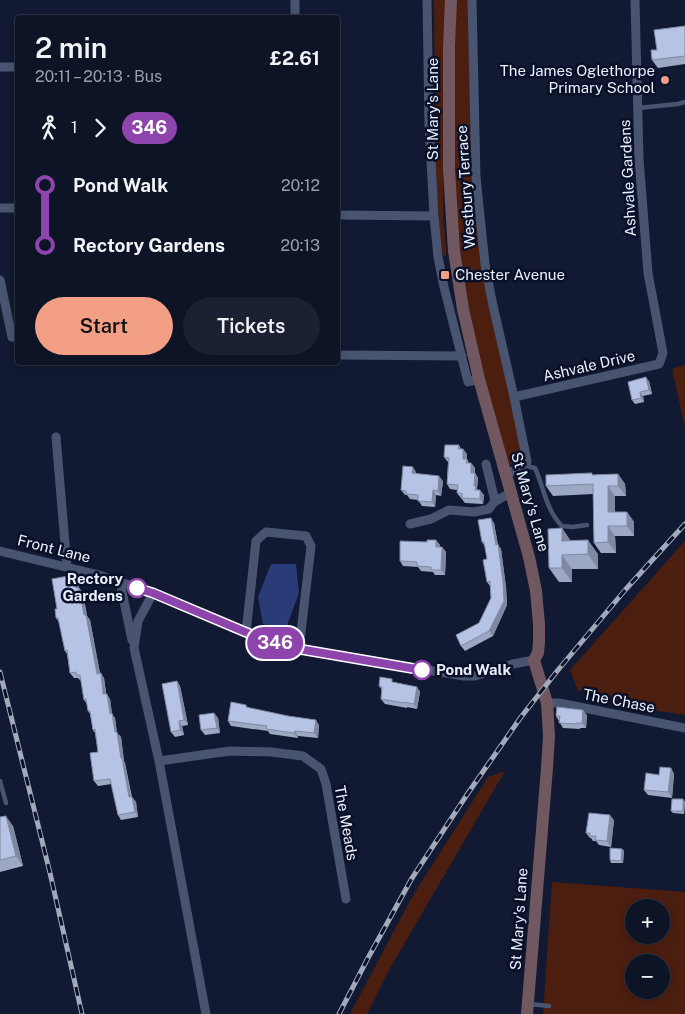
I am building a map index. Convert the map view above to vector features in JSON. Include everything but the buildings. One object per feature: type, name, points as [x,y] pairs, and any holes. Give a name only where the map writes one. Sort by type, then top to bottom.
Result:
[{"type":"main road","name":"St Mary's Lane","points":[[451,0],[449,170],[454,251],[463,309],[479,379],[512,492],[536,591],[540,642],[538,653],[534,660],[547,703],[549,736],[528,1009]]},
{"type":"street","points":[[295,0],[295,15]]},
{"type":"street","points":[[427,0],[429,124],[438,257],[468,382],[479,379]]},
{"type":"street","name":"Westbury Terrace","points":[[472,0],[476,177],[485,264],[527,457],[526,466]]},
{"type":"street","name":"Ashvale Gardens","points":[[635,0],[639,158],[648,272],[663,354]]},
{"type":"street","points":[[0,67],[15,68]]},
{"type":"street","points":[[0,208],[15,208]]},
{"type":"street","points":[[340,214],[434,216]]},
{"type":"street","points":[[0,280],[15,337]]},
{"type":"street","name":"Ashvale Drive","points":[[514,397],[658,364],[663,354]]},
{"type":"street","points":[[340,355],[462,356]]},
{"type":"street","points":[[56,437],[68,567]]},
{"type":"street","points":[[486,464],[496,501]]},
{"type":"street","points":[[506,474],[526,466]]},
{"type":"street","points":[[410,524],[430,519],[449,510],[474,512],[488,509],[496,501],[512,492]]},
{"type":"street","points":[[246,632],[256,540],[266,532],[306,536],[311,546],[299,649]]},
{"type":"street","name":"Front Lane","points":[[3,551],[99,574],[153,593],[269,642],[299,649],[464,676],[475,676],[513,664],[534,660]]},
{"type":"street","points":[[120,582],[158,761],[206,1014]]},
{"type":"street","points":[[134,648],[138,621],[153,593]]},
{"type":"street","name":"The Chase","points":[[547,703],[559,703],[685,728]]},
{"type":"street","name":"The Meads","points":[[158,761],[230,750],[271,752],[302,756],[321,769],[326,784],[346,899]]},
{"type":"lane","points":[[638,108],[685,102]]},
{"type":"lane","points":[[526,466],[535,468],[550,510],[562,526],[587,525]]},
{"type":"lane","points":[[0,781],[6,803]]},
{"type":"lane","points":[[528,1009],[549,1006]]},
{"type":"shaded area","points":[[434,0],[446,0],[443,217],[446,257],[443,256],[440,237],[435,158]]},
{"type":"shaded area","points":[[456,0],[468,0],[472,180],[524,454],[521,462],[512,465],[505,461],[471,323],[458,241],[453,166]]},
{"type":"shaded area","points":[[685,365],[685,428],[672,369]]},
{"type":"shaded area","points":[[685,541],[685,715],[617,705],[578,690],[570,670]]},
{"type":"shaded area","points":[[505,771],[389,970],[367,1014],[350,1014],[412,897],[488,777]]},
{"type":"shaded area","points":[[552,882],[685,892],[685,1014],[543,1014]]},
{"type":"water","points":[[271,564],[296,564],[299,593],[285,631],[263,624],[258,597]]},
{"type":"railway","points":[[339,1014],[412,878],[521,717],[626,589],[685,524]]},
{"type":"railway","points":[[0,672],[50,873],[82,1014]]},
{"type":"bus line","name":"346","points":[[137,588],[269,642],[422,670]]},
{"type":"place","name":"The James Oglethorpe Primary School","points":[[665,80]]},
{"type":"place","name":"Chester Avenue","points":[[445,275]]},
{"type":"place","name":"Rectory Gardens","points":[[137,588]]},
{"type":"place","name":"Pond Walk","points":[[422,670]]}]
